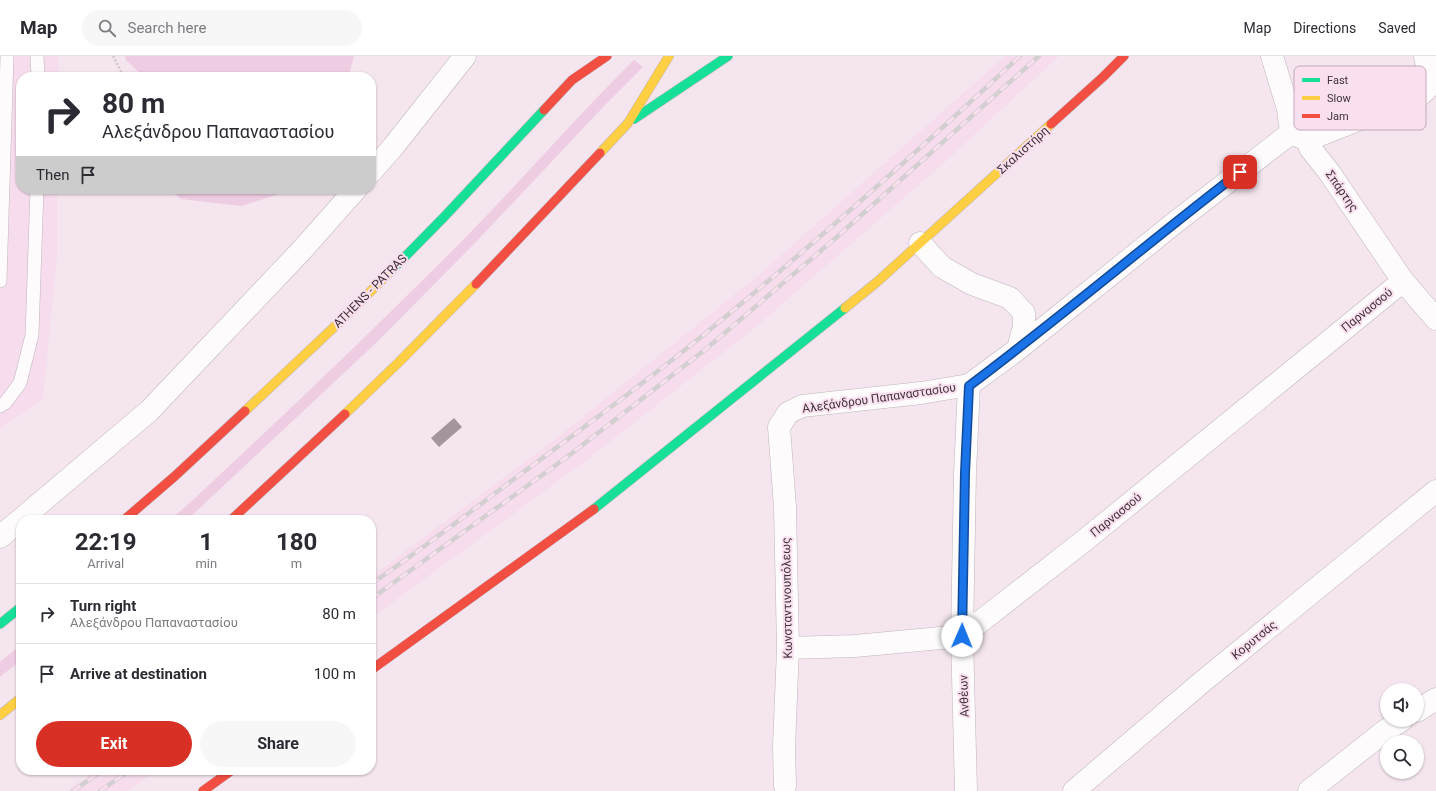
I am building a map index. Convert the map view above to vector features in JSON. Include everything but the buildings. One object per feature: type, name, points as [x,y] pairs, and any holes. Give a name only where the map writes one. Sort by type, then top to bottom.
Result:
[{"type":"main road","name":"ATHENS - PATRAS","points":[[130,515],[175,476],[349,313],[444,217],[572,80],[607,56]]},
{"type":"main road","points":[[236,515],[302,455],[398,363],[495,265],[628,123],[669,56]]},
{"type":"main road","points":[[628,123],[728,56]]},
{"type":"main road","name":"Σκαλιστήρη","points":[[376,666],[581,520],[878,282],[1103,77],[1124,56]]},
{"type":"main road","points":[[572,80],[582,62]]},
{"type":"main road","points":[[0,624],[16,611]]},
{"type":"main road","points":[[0,714],[16,702]]},
{"type":"main road","points":[[203,791],[225,775]]},
{"type":"street","points":[[376,166],[465,56]]},
{"type":"street","name":"Σπάρτης","points":[[1272,56],[1288,110],[1294,124]]},
{"type":"street","name":"Αλεξάνδρου Παπαναστασίου","points":[[1425,56],[1431,85],[1426,90]]},
{"type":"street","name":"Σπάρτης","points":[[1296,130],[1299,136],[1329,172],[1403,281],[1436,319]]},
{"type":"street","name":"Αλεξάνδρου Παπαναστασίου","points":[[788,413],[802,406],[921,393],[969,386],[1018,349],[1177,221],[1299,136],[1317,130]]},
{"type":"street","points":[[26,515],[149,411],[301,251],[352,194]]},
{"type":"street","points":[[920,243],[942,267],[972,284],[1010,298],[1024,313],[1024,326],[1018,349]]},
{"type":"street","name":"Παρνασσού","points":[[962,636],[1085,540],[1403,281]]},
{"type":"street","name":"Ανθέων","points":[[966,791],[962,636],[965,473],[969,386]]},
{"type":"street","name":"Κωνσταντινουπόλεως","points":[[785,786],[784,747],[788,648],[786,507],[779,427],[788,413]]},
{"type":"street","name":"Κορυτσάς","points":[[1074,791],[1202,682],[1436,491]]},
{"type":"street","points":[[0,537],[16,523]]},
{"type":"street","points":[[788,648],[855,646],[962,636]]},
{"type":"street","points":[[1424,707],[1436,699]]},
{"type":"street","points":[[1309,791],[1391,727]]},
{"type":"lane","points":[[0,281],[7,56]]},
{"type":"lane","points":[[37,56],[38,72]]},
{"type":"lane","points":[[0,406],[5,403],[20,383],[32,335],[37,194]]},
{"type":"path","points":[[112,56],[120,72]]},
{"type":"shaded area","points":[[0,56],[58,56],[59,72],[16,72],[16,194],[57,194],[57,255],[43,399],[0,429]]},
{"type":"shaded area","points":[[125,56],[354,56],[350,72],[139,72],[126,60]]},
{"type":"shaded area","points":[[1005,56],[1059,56],[947,160],[758,325],[588,459],[376,614],[376,573],[553,441],[760,274]]},
{"type":"shaded area","points":[[634,60],[643,67],[605,105],[473,245],[378,341],[192,515],[176,515],[296,403],[431,272],[486,217]]},
{"type":"shaded area","points":[[175,194],[280,194],[241,206],[181,199]]},
{"type":"shaded area","points":[[16,649],[16,664],[0,677],[0,662]]},
{"type":"shaded area","points":[[90,775],[150,775],[128,791],[67,791]]},
{"type":"railway","points":[[376,580],[582,429],[701,337],[783,269],[863,199],[1020,56]]},
{"type":"railway","points":[[376,595],[567,457],[706,349],[838,236],[1039,56]]},
{"type":"railway","points":[[73,791],[96,775]]},
{"type":"railway","points":[[100,791],[123,775]]},
{"type":"traffic: fast","points":[[634,119],[728,56]]},
{"type":"traffic: fast","points":[[389,273],[444,217],[544,110]]},
{"type":"traffic: fast","points":[[594,509],[845,308]]},
{"type":"traffic: fast","points":[[0,624],[16,611]]},
{"type":"traffic: slow","points":[[600,153],[628,123],[669,56]]},
{"type":"traffic: slow","points":[[845,308],[877,282],[1051,124]]},
{"type":"traffic: slow","points":[[245,411],[349,313],[389,273]]},
{"type":"traffic: slow","points":[[345,414],[476,284]]},
{"type":"traffic: slow","points":[[0,715],[16,702]]},
{"type":"traffic: jam","points":[[544,110],[572,80],[607,56]]},
{"type":"traffic: jam","points":[[1051,124],[1124,56]]},
{"type":"traffic: jam","points":[[476,284],[600,153]]},
{"type":"traffic: jam","points":[[130,515],[175,476],[245,411]]},
{"type":"traffic: jam","points":[[236,515],[345,414]]},
{"type":"traffic: jam","points":[[376,666],[594,509]]},
{"type":"traffic: jam","points":[[203,791],[225,775]]},
{"type":"route","points":[[962,636],[965,473],[969,386],[1018,349],[1240,172]]}]
